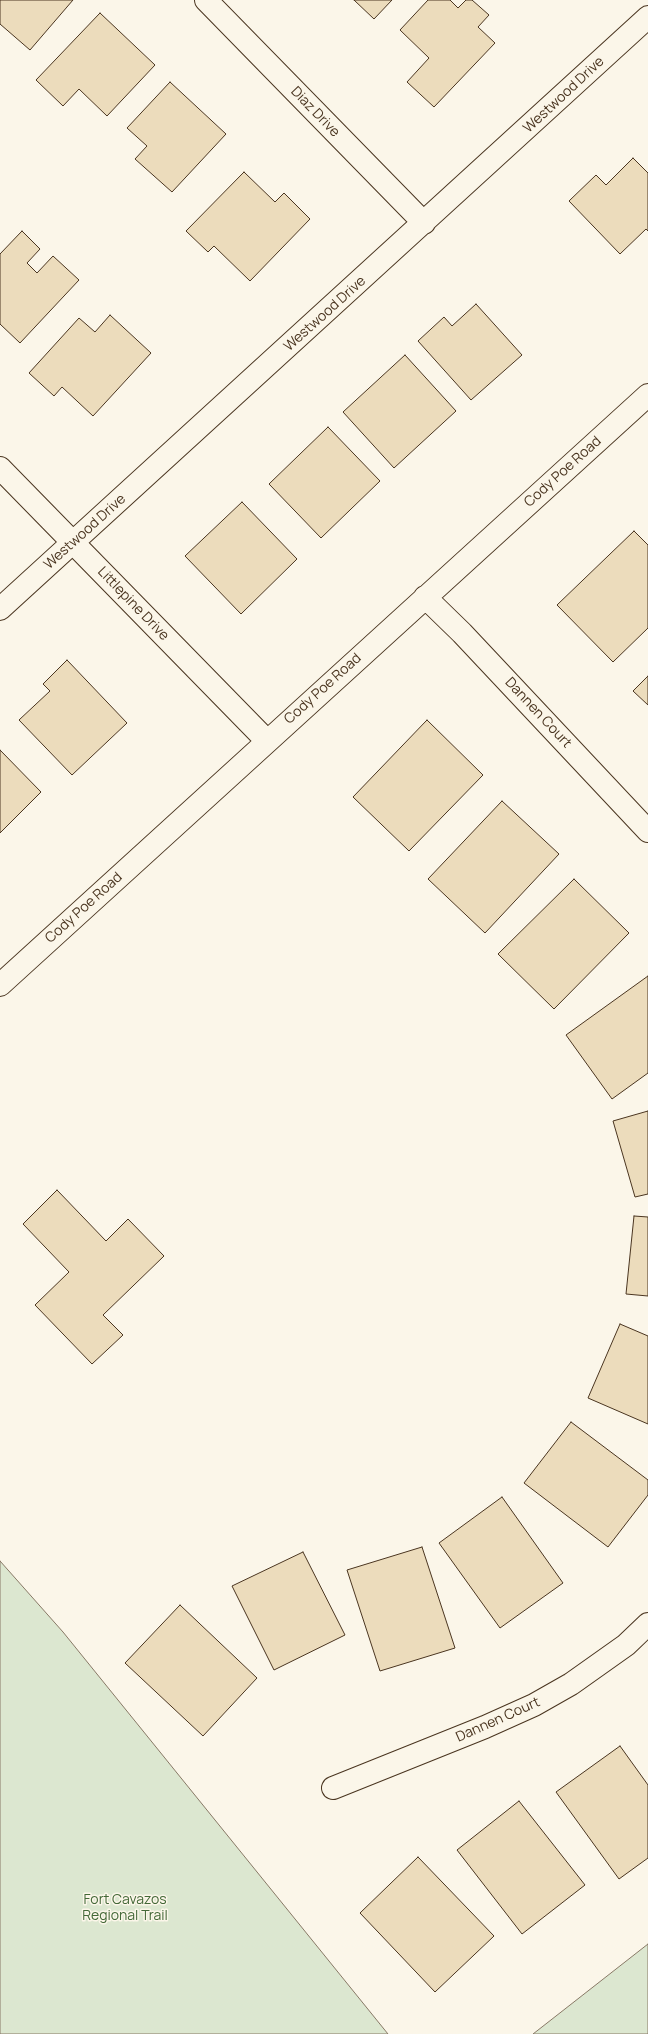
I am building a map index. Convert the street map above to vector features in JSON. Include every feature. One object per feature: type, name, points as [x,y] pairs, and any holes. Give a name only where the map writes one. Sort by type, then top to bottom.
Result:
[{"type":"street","name":"Diaz Drive","points":[[206,0],[424,223]]},
{"type":"street","name":"Westwood Drive","points":[[0,609],[648,17]]},
{"type":"street","name":"Cody Poe Road","points":[[0,985],[648,395]]},
{"type":"street","name":"Littlepine Drive","points":[[0,468],[267,741]]},
{"type":"street","name":"Dannen Court","points":[[425,598],[462,633],[648,831]]},
{"type":"street","name":"Dannen Court","points":[[333,1788],[479,1730],[534,1705],[571,1684],[626,1645],[648,1624]]},
{"type":"green space","name":"Fort Cavazos Regional Trail","points":[[0,1561],[63,1632],[388,2034],[0,2034]]},
{"type":"green space","points":[[648,1944],[648,2034],[533,2034]]},
{"type":"building","points":[[0,0],[73,0],[30,50],[0,24]]},
{"type":"building","points":[[354,0],[392,0],[374,19]]},
{"type":"building","points":[[428,0],[450,0],[458,8],[466,0],[472,0],[489,15],[478,27],[495,43],[434,107],[407,82],[429,58],[400,30]]},
{"type":"building","points":[[100,13],[155,65],[107,116],[79,89],[63,106],[36,80]]},
{"type":"building","points":[[170,82],[226,134],[172,192],[135,159],[147,146],[127,128]]},
{"type":"building","points":[[633,158],[648,173],[648,231],[646,229],[620,254],[569,201],[596,175],[606,185]]},
{"type":"building","points":[[244,172],[275,202],[284,193],[310,219],[250,281],[214,246],[208,252],[186,231]]},
{"type":"building","points":[[22,231],[40,249],[27,263],[37,273],[53,256],[79,280],[20,343],[0,324],[0,254]]},
{"type":"building","points":[[476,304],[522,355],[471,400],[418,341],[444,317],[452,326]]},
{"type":"building","points":[[110,315],[151,353],[93,416],[62,387],[54,396],[29,373],[79,318],[95,332]]},
{"type":"building","points":[[405,355],[456,411],[394,468],[343,412]]},
{"type":"building","points":[[328,427],[380,481],[321,538],[269,484]]},
{"type":"building","points":[[242,502],[297,559],[241,614],[185,556]]},
{"type":"building","points":[[634,531],[648,545],[648,628],[613,662],[557,605]]},
{"type":"building","points":[[67,660],[127,723],[72,775],[19,720],[50,691],[43,684]]},
{"type":"building","points":[[648,676],[648,705],[633,691]]},
{"type":"building","points":[[427,720],[483,775],[409,851],[353,797]]},
{"type":"building","points":[[0,750],[41,792],[0,833]]},
{"type":"building","points":[[502,801],[559,854],[485,933],[428,879]]},
{"type":"building","points":[[574,879],[629,933],[554,1009],[498,954]]},
{"type":"building","points":[[648,976],[648,1073],[612,1099],[566,1035]]},
{"type":"building","points":[[648,1111],[648,1194],[635,1197],[613,1121]]},
{"type":"building","points":[[57,1190],[106,1241],[128,1219],[164,1256],[103,1315],[123,1335],[92,1364],[35,1305],[69,1272],[23,1224]]},
{"type":"building","points":[[634,1216],[648,1217],[648,1296],[626,1294]]},
{"type":"building","points":[[620,1324],[648,1336],[648,1424],[588,1398]]},
{"type":"building","points":[[571,1422],[648,1480],[648,1495],[608,1547],[524,1483]]},
{"type":"building","points":[[502,1497],[563,1583],[500,1628],[439,1543]]},
{"type":"building","points":[[422,1547],[455,1648],[380,1671],[347,1570]]},
{"type":"building","points":[[303,1552],[345,1635],[274,1670],[232,1586]]},
{"type":"building","points":[[180,1605],[257,1678],[203,1736],[125,1663]]},
{"type":"building","points":[[620,1746],[648,1785],[648,1858],[619,1879],[556,1792]]},
{"type":"building","points":[[519,1801],[585,1885],[522,1934],[457,1850]]},
{"type":"building","points":[[418,1857],[494,1936],[435,1992],[360,1913]]}]
